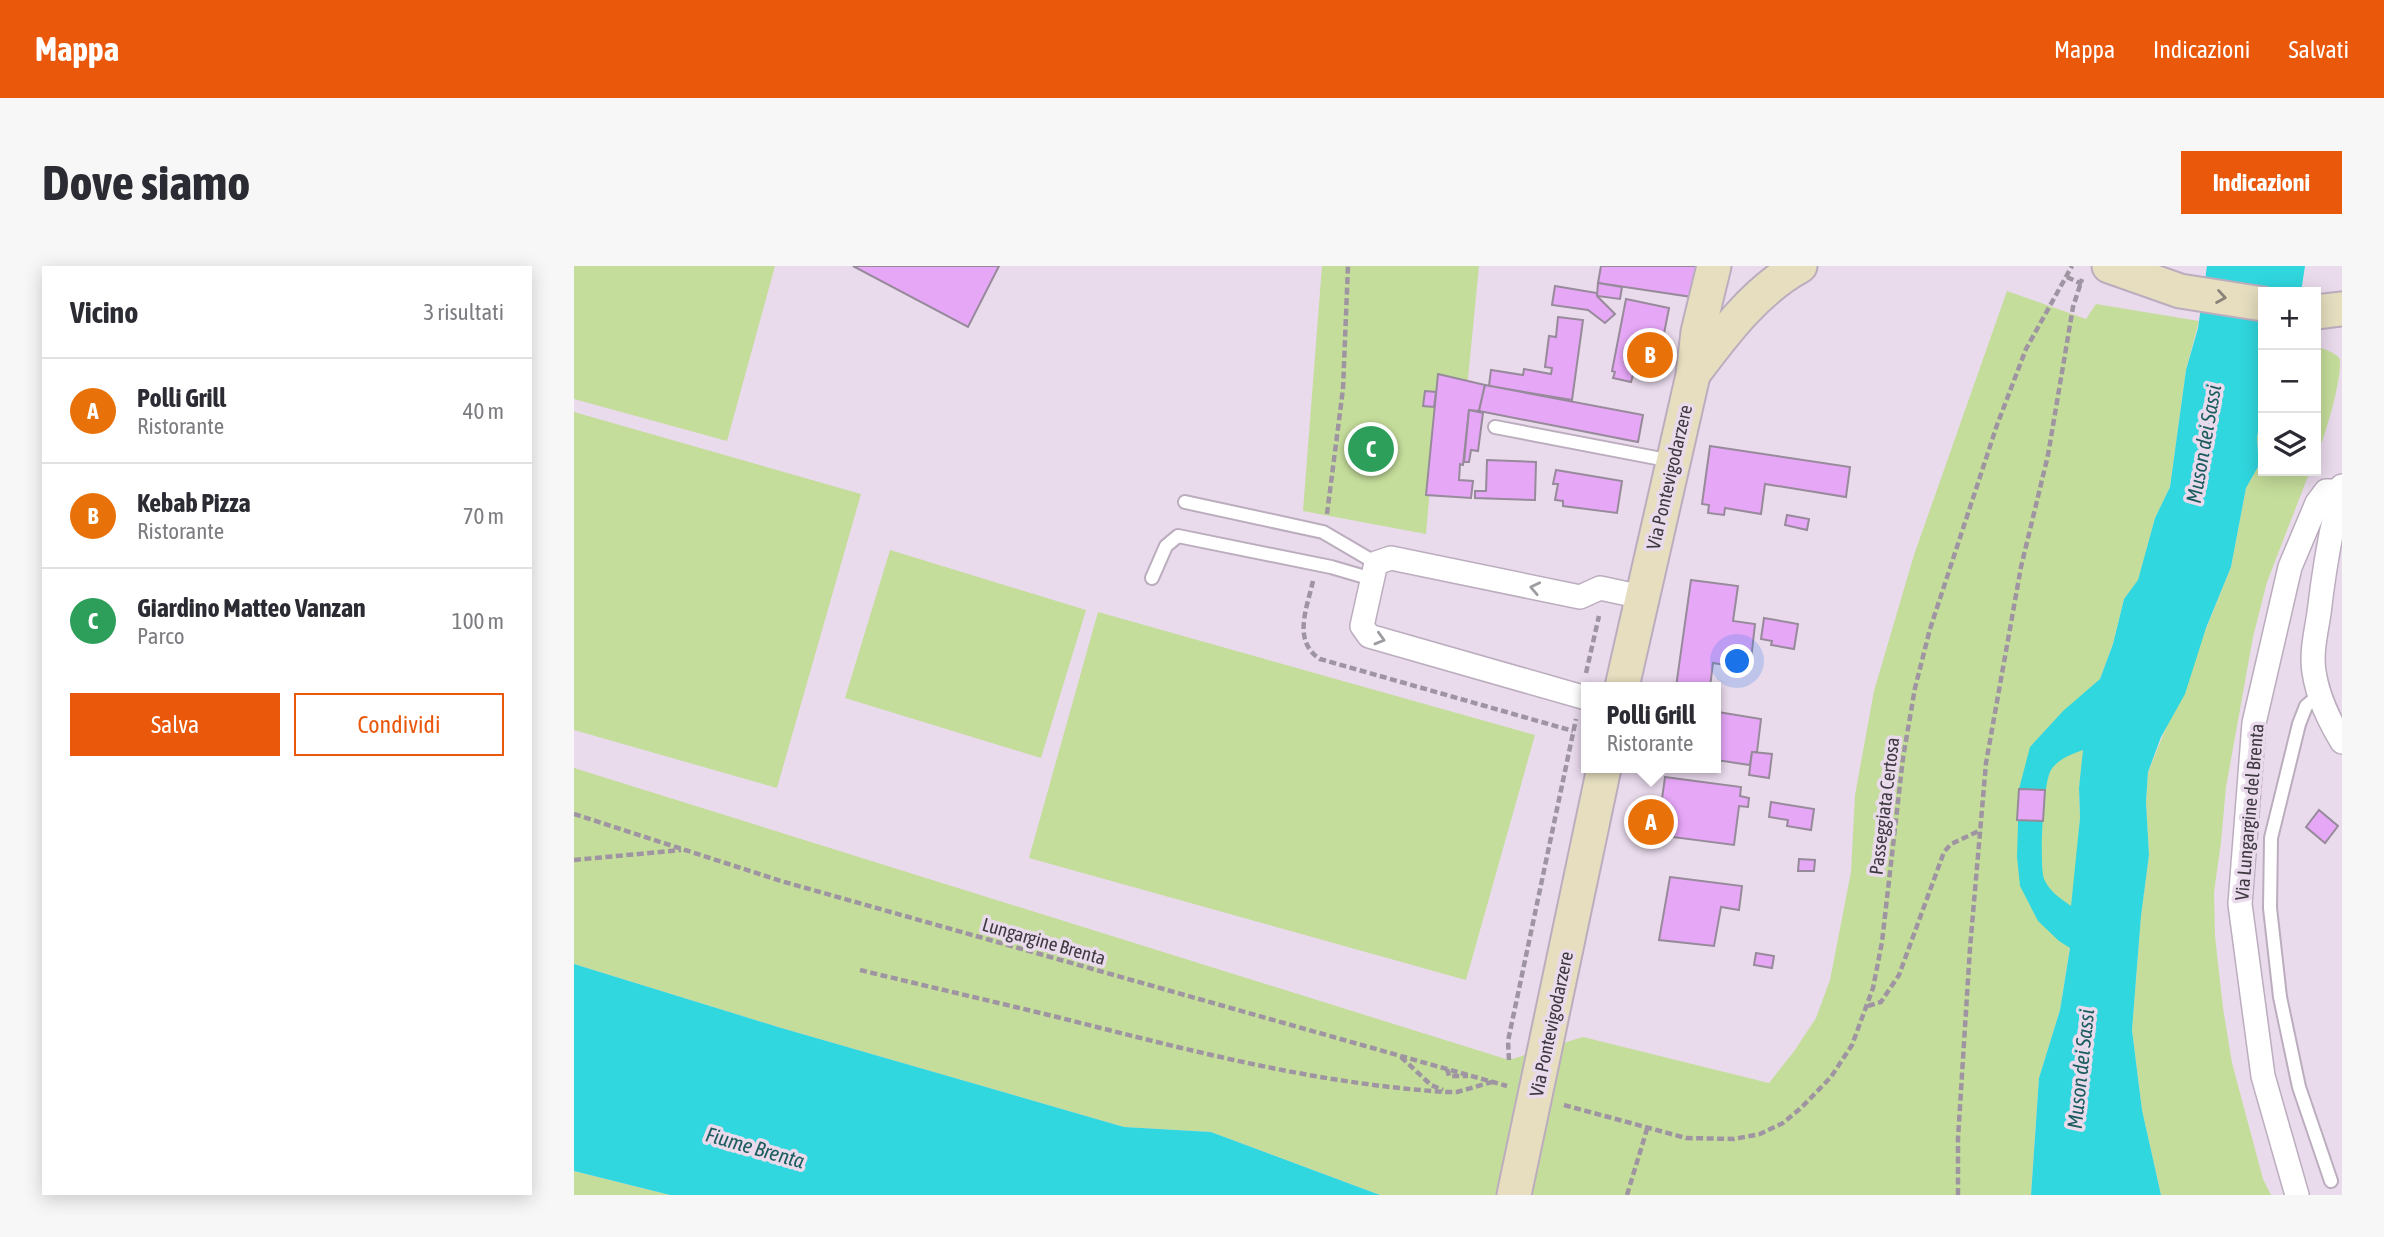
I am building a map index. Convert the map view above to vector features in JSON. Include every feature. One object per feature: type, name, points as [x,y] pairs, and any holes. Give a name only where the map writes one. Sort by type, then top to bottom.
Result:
[{"type":"main road","name":"Via Pontevigodarzere","points":[[1623,682],[1693,375],[1698,332],[1714,266]]},
{"type":"main road","points":[[1721,336],[1731,309],[1746,283],[1761,266]]},
{"type":"main road","points":[[1693,375],[1721,336],[1762,292],[1800,266]]},
{"type":"main road","points":[[2097,270],[2179,291],[2258,303]]},
{"type":"main road","points":[[2321,312],[2342,310]]},
{"type":"main road","name":"Via Pontevigodarzere","points":[[1514,1195],[1603,773]]},
{"type":"street","points":[[2341,488],[2327,548],[2313,645],[2314,671],[2320,694],[2328,719],[2342,742]]},
{"type":"street","name":"Via Lungargine del Brenta","points":[[2297,1195],[2263,1076],[2240,904],[2254,723],[2290,567],[2317,503],[2326,491],[2341,488]]},
{"type":"street","points":[[1581,688],[1369,636],[1362,626],[1374,571],[1391,558],[1580,597],[1600,588],[1642,597]]},
{"type":"lane","points":[[1495,427],[1672,461]]},
{"type":"lane","points":[[1185,502],[1323,532],[1374,571]]},
{"type":"lane","points":[[1152,578],[1166,546],[1178,536],[1331,567],[1374,571]]},
{"type":"lane","points":[[2320,694],[2306,706],[2299,724],[2271,838],[2270,908],[2280,997],[2299,1087],[2331,1181]]},
{"type":"path","points":[[1326,515],[1343,389],[1348,266]]},
{"type":"path","name":"Passeggiata Certosa","points":[[1565,1106],[1686,1139],[1734,1139],[1760,1134],[1783,1123],[1801,1108],[1831,1077],[1852,1045],[1867,1007],[1882,942],[1905,747],[1915,688],[1930,629],[2016,374],[2026,349],[2072,266]]},
{"type":"path","points":[[1958,1195],[1958,1138],[1986,763],[2021,567],[2048,455],[2073,307],[2097,270]]},
{"type":"path","points":[[1587,682],[1601,612]]},
{"type":"path","name":"Lungargine Brenta","points":[[574,814],[781,881],[1509,1086],[1508,1041],[1576,719]]},
{"type":"path","points":[[1867,1007],[1881,1002],[1899,975],[1944,852],[1951,844],[1981,830]]},
{"type":"path","points":[[574,860],[685,850]]},
{"type":"path","points":[[860,970],[1274,1069],[1373,1085],[1447,1092],[1457,1092],[1493,1082]]},
{"type":"path","points":[[1400,1056],[1431,1085],[1447,1092]]},
{"type":"path","points":[[1627,1195],[1647,1129]]},
{"type":"green space","points":[[574,266],[775,266],[727,441],[574,399]]},
{"type":"green space","points":[[1322,266],[1479,266],[1467,388],[1439,384],[1426,534],[1303,511]]},
{"type":"green space","points":[[2007,291],[2086,319],[2096,304],[2199,321],[2186,370],[2170,487],[2155,518],[2138,581],[2124,599],[2113,644],[2100,679],[2079,788],[2080,818],[2070,947],[2060,1010],[2039,1078],[2031,1195],[1380,1195],[1211,1132],[1124,1127],[778,1027],[574,964],[574,768],[1509,1060],[1583,1037],[1769,1083],[1816,1018],[1830,980],[1851,872],[1855,795],[1874,691],[1914,555]]},
{"type":"green space","points":[[2321,348],[2340,359],[2336,394],[2321,443]]},
{"type":"green space","points":[[574,412],[861,494],[777,788],[574,730]]},
{"type":"green space","points":[[2258,467],[2258,476],[2308,476],[2267,582],[2253,637],[2226,787],[2214,892],[2215,936],[2232,1063],[2263,1179],[2271,1195],[2161,1195],[2142,1110],[2132,1030],[2141,915],[2149,855],[2146,802],[2148,772],[2231,567],[2246,488]]},
{"type":"green space","points":[[890,550],[1086,610],[1041,758],[845,698]]},
{"type":"green space","points":[[1098,612],[1535,735],[1466,980],[1029,858]]},
{"type":"green space","points":[[574,1171],[670,1195],[574,1195]]},
{"type":"water","name":"Muson dei Sassi","points":[[2207,266],[2305,266],[2302,287],[2258,287],[2258,467],[2246,488],[2231,567],[2206,628],[2185,694],[2161,737],[2148,772],[2146,802],[2149,855],[2132,1030],[2142,1110],[2161,1195],[2031,1195],[2039,1078],[2060,1010],[2070,948],[2038,921],[2020,886],[2017,857],[2019,789],[2030,747],[2063,711],[2100,679],[2113,644],[2124,599],[2138,580],[2155,518],[2170,487],[2186,370],[2198,328]],"holes":[[[2083,750],[2079,788],[2080,818],[2071,906],[2059,898],[2044,879],[2044,806],[2051,770],[2061,760]]]},
{"type":"water","name":"Fiume Brenta","points":[[574,964],[778,1027],[1124,1127],[1211,1132],[1380,1195],[670,1195],[574,1171]]},
{"type":"building","points":[[853,266],[999,266],[968,327]]},
{"type":"building","points":[[1601,266],[1698,266],[1692,297],[1598,283]]},
{"type":"building","points":[[1598,283],[1622,287],[1620,299],[1597,296]]},
{"type":"building","points":[[1555,286],[1597,293],[1615,314],[1605,323],[1588,310],[1552,305]]},
{"type":"building","points":[[1626,299],[1669,308],[1655,380],[1633,375],[1631,382],[1613,378],[1615,372],[1612,371]]},
{"type":"building","points":[[1558,317],[1583,320],[1572,400],[1489,386],[1491,370],[1523,375],[1524,369],[1551,374],[1552,368],[1545,367],[1549,336],[1556,337]]},
{"type":"building","points":[[1438,374],[1485,385],[1479,411],[1469,410],[1463,465],[1460,464],[1459,480],[1473,481],[1471,498],[1426,495]]},
{"type":"building","points":[[1485,385],[1643,415],[1638,442],[1479,411]]},
{"type":"building","points":[[1425,391],[1436,392],[1434,407],[1423,406]]},
{"type":"building","points":[[1469,410],[1483,413],[1478,451],[1471,450],[1469,462],[1464,462]]},
{"type":"building","points":[[1710,446],[1850,467],[1846,497],[1765,484],[1761,514],[1725,508],[1724,515],[1708,513],[1709,505],[1702,504]]},
{"type":"building","points":[[1487,460],[1536,462],[1535,500],[1475,498],[1475,491],[1486,491]]},
{"type":"building","points":[[1556,470],[1622,481],[1617,513],[1563,506],[1563,501],[1555,500],[1558,484],[1553,484]]},
{"type":"building","points":[[1787,515],[1809,519],[1807,530],[1785,525]]},
{"type":"building","points":[[1691,580],[1738,586],[1733,621],[1755,624],[1750,669],[1713,663],[1711,682],[1677,682]]},
{"type":"building","points":[[1764,618],[1798,624],[1794,649],[1771,645],[1772,641],[1761,639]]},
{"type":"building","points":[[1721,712],[1761,719],[1757,752],[1752,752],[1750,765],[1721,761]]},
{"type":"building","points":[[1752,752],[1772,754],[1769,778],[1749,775]]},
{"type":"building","points":[[1665,777],[1741,787],[1740,796],[1749,798],[1748,807],[1739,806],[1734,845],[1657,835]]},
{"type":"building","points":[[2019,789],[2045,790],[2043,821],[2017,820]]},
{"type":"building","points":[[1771,802],[1814,809],[1811,830],[1787,826],[1788,820],[1769,817]]},
{"type":"building","points":[[2319,810],[2338,826],[2325,843],[2306,827]]},
{"type":"building","points":[[1799,859],[1815,860],[1814,871],[1798,871]]},
{"type":"building","points":[[1670,877],[1742,886],[1739,910],[1721,907],[1714,946],[1659,940]]},
{"type":"building","points":[[1756,953],[1774,956],[1772,968],[1754,965]]},
{"type":"place","name":"Kebab Pizza","points":[[1650,355]]},
{"type":"place","name":"Giardino Matteo Vanzan","points":[[1371,449]]},
{"type":"place","name":"Polli Grill","points":[[1651,822]]}]
